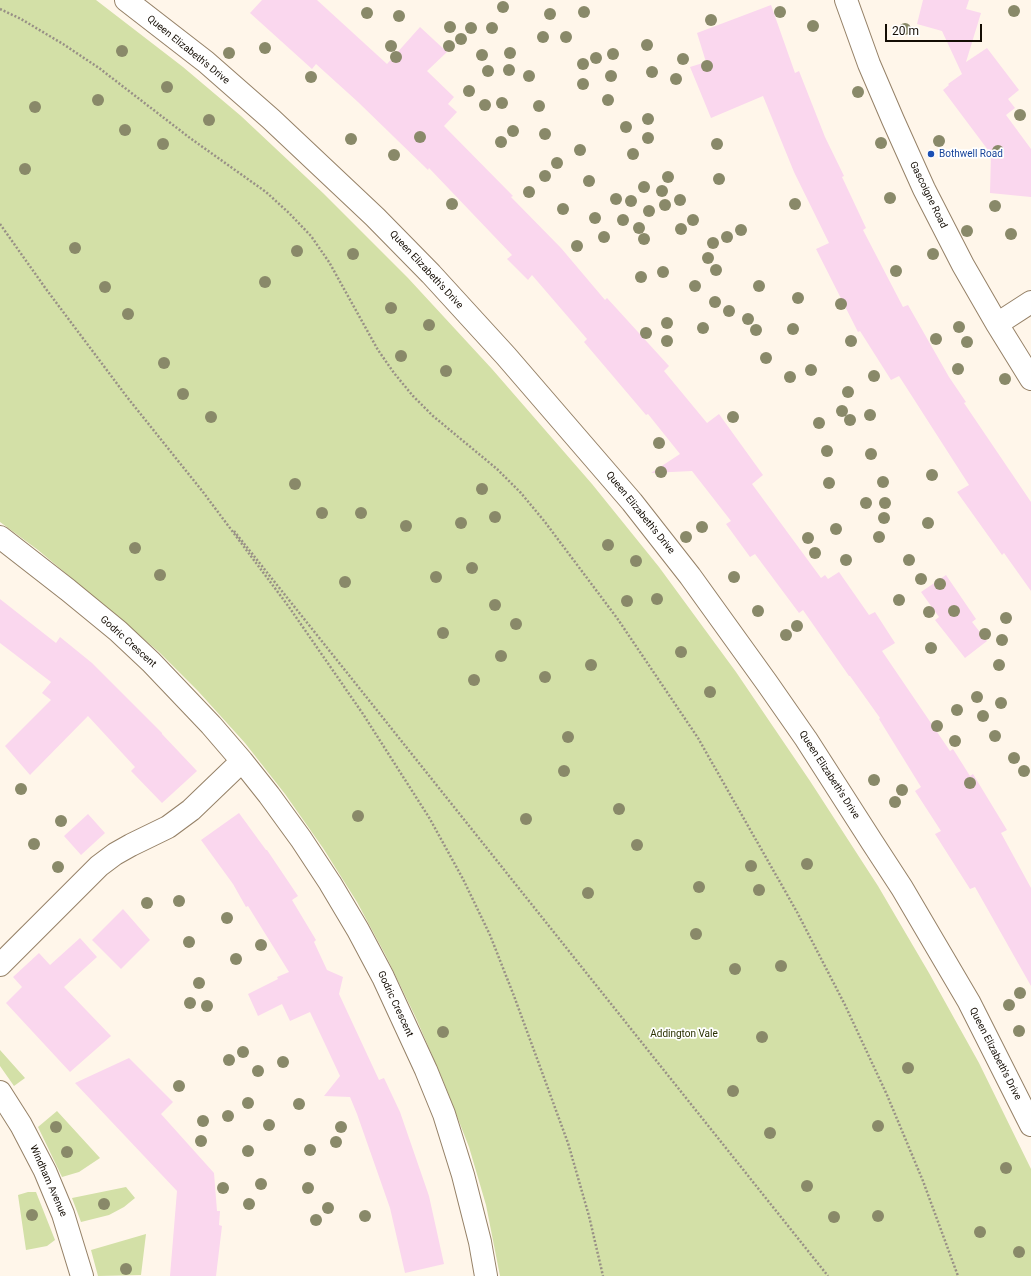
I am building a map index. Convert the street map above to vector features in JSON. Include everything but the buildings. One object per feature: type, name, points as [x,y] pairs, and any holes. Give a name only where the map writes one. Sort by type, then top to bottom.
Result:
[{"type":"street","name":"Queen Elizabeth's Drive","points":[[126,0],[206,62],[271,119],[375,217],[506,356],[632,502],[690,576],[754,664],[806,739],[906,895],[965,996],[1031,1125]]},
{"type":"street","name":"Gascoigne Road","points":[[846,0],[869,64],[915,171],[960,258],[997,324],[1031,379]]},
{"type":"street","points":[[997,324],[1031,302]]},
{"type":"street","name":"Godric Crescent","points":[[0,537],[118,631],[182,693],[270,795],[330,883],[358,930],[407,1028],[438,1100],[457,1155],[470,1200],[486,1276]]},
{"type":"street","points":[[0,965],[99,866],[115,854],[131,845],[168,828],[191,810],[242,762]]},
{"type":"street","name":"Windham Avenue","points":[[0,1092],[26,1134],[45,1171],[63,1214],[82,1276]]},
{"type":"path","points":[[0,9],[21,19],[63,44],[99,68],[190,138],[266,192],[290,213],[311,236],[329,262],[378,350],[394,373],[413,396],[433,416],[496,469],[521,493],[545,522],[617,618],[698,738],[797,912],[845,1005],[887,1095],[923,1181],[958,1276]]},
{"type":"path","points":[[0,224],[122,391],[828,1276]]},
{"type":"path","points":[[202,492],[289,607],[363,714],[430,819],[463,879],[490,935],[568,1143],[589,1216],[603,1276]]},
{"type":"green space","name":"Addington Vale","points":[[0,0],[96,0],[183,67],[241,116],[323,193],[408,278],[492,369],[592,484],[659,567],[736,672],[810,781],[878,886],[979,1063],[1031,1169],[1031,1276],[500,1276],[486,1205],[469,1147],[444,1083],[416,1018],[386,956],[357,902],[323,848],[285,794],[245,743],[198,691],[159,652],[38,550],[0,522]]},
{"type":"green space","points":[[0,1050],[25,1078],[14,1086],[0,1066]]},
{"type":"green space","points":[[57,1111],[100,1158],[79,1172],[62,1177],[38,1127]]},
{"type":"green space","points":[[126,1187],[135,1198],[124,1207],[109,1215],[81,1222],[72,1198]]},
{"type":"green space","points":[[28,1192],[36,1192],[55,1240],[47,1246],[26,1250],[18,1195]]},
{"type":"green space","points":[[146,1234],[141,1275],[98,1276],[91,1250]]},
{"type":"place","name":"Bothwell Road","points":[[931,154]]}]
